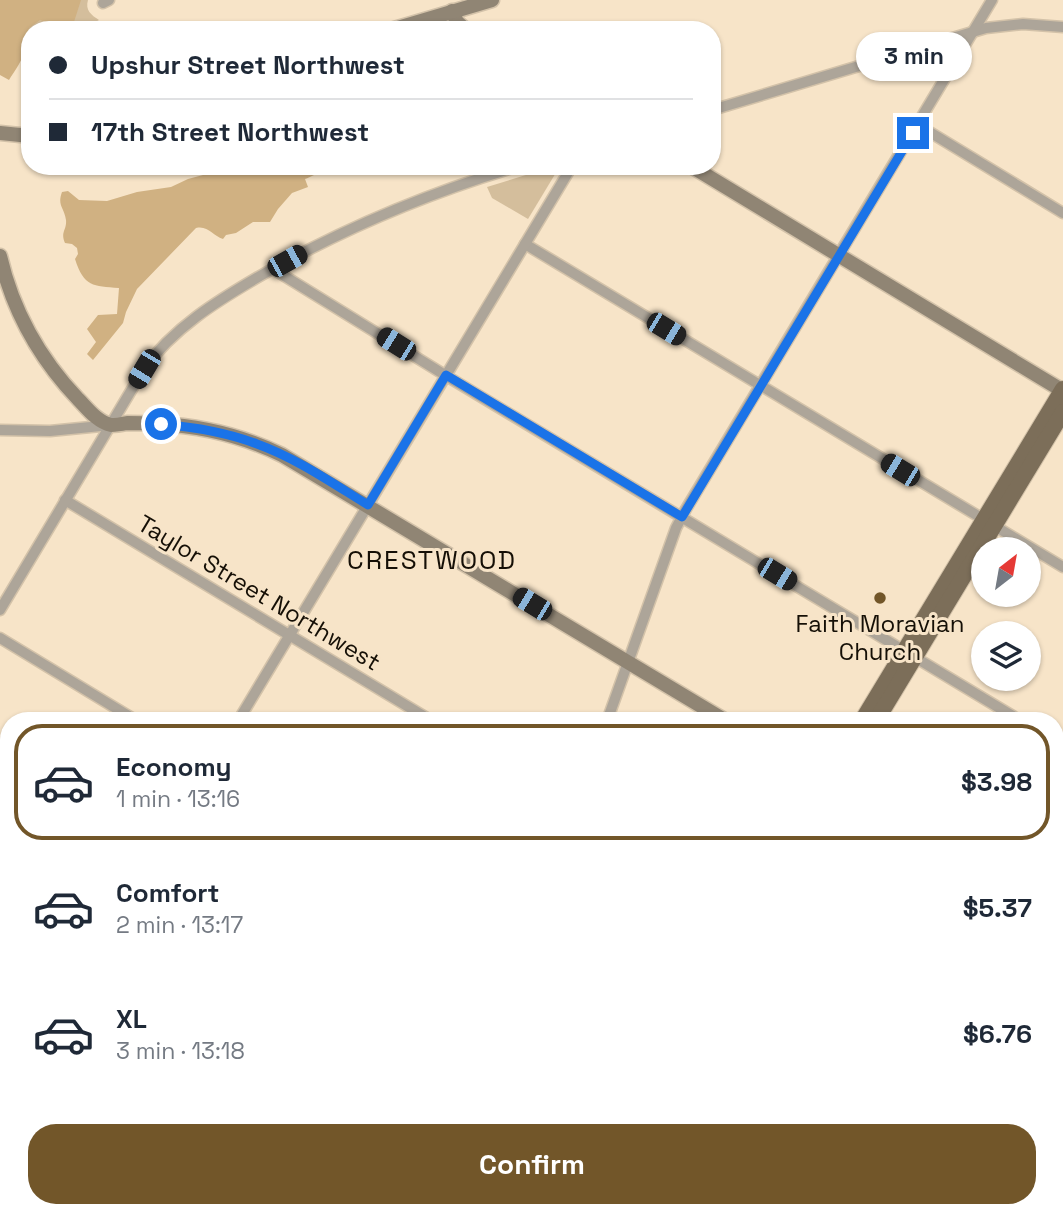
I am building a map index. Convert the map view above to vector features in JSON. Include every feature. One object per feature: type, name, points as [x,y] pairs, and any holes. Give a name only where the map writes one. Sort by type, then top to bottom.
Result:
[{"type":"main road","points":[[881,712],[910,655],[989,523],[1063,390]]},
{"type":"main road","points":[[989,523],[1063,412]]},
{"type":"main road","points":[[869,712],[910,655]]},
{"type":"street","points":[[420,21],[492,0]]},
{"type":"street","points":[[610,712],[682,517],[992,0]]},
{"type":"street","points":[[452,11],[457,21]]},
{"type":"street","points":[[721,107],[998,26],[1023,24],[1063,27]]},
{"type":"street","points":[[918,125],[1063,213]]},
{"type":"street","points":[[0,137],[21,136]]},
{"type":"street","points":[[0,610],[148,363],[172,337],[229,294],[326,240],[386,212],[492,175]]},
{"type":"street","points":[[243,712],[567,175]]},
{"type":"street","points":[[706,175],[1063,390]]},
{"type":"street","points":[[525,244],[1063,568]]},
{"type":"street","points":[[0,256],[15,305],[40,354],[88,409],[111,425]]},
{"type":"street","points":[[273,269],[1006,712]]},
{"type":"street","points":[[0,430],[50,431],[143,423],[185,426],[241,438],[282,454],[711,712]]},
{"type":"street","name":"Taylor Street Northwest","points":[[65,500],[417,712]]},
{"type":"street","points":[[0,638],[122,712]]},
{"type":"shaded area","points":[[0,0],[88,0],[89,12],[99,20],[21,21],[21,59],[13,66]]},
{"type":"shaded area","points":[[0,0],[81,0],[74,21],[21,21],[21,60],[9,80],[0,75]]},
{"type":"shaded area","points":[[203,175],[315,175],[305,179],[308,187],[292,193],[270,222],[253,222],[223,239],[207,229],[196,228],[137,289],[123,323],[93,360],[87,354],[96,342],[87,329],[98,315],[117,314],[119,288],[96,285],[82,275],[75,259],[77,248],[65,243],[64,239],[66,220],[61,204],[62,192],[68,191],[79,200],[107,201],[137,192],[171,187]]},
{"type":"shaded area","points":[[526,175],[555,175],[528,219],[492,198],[487,187]]},
{"type":"place","name":"Faith Moravian Church","points":[[880,598]]},
{"type":"district","name":"CRESTWOOD","points":[[432,560]]},
{"type":"route","points":[[161,424],[208,429],[257,443],[290,459],[368,505],[446,375],[682,517],[913,133]]}]
